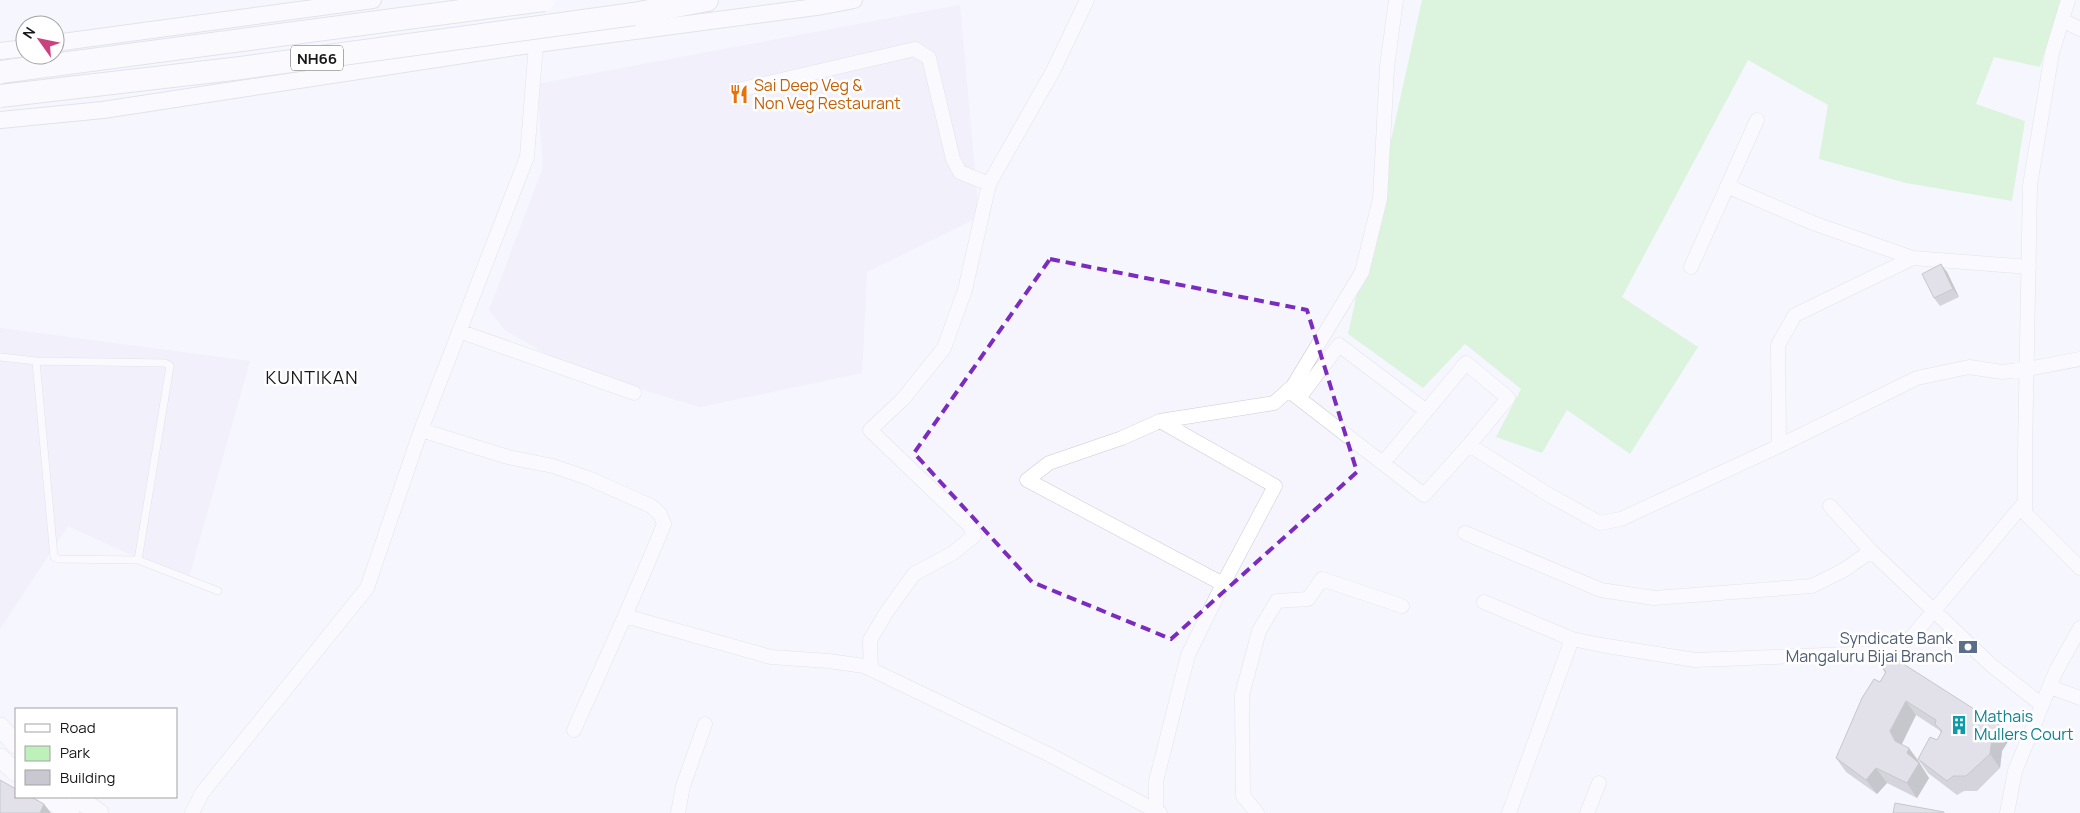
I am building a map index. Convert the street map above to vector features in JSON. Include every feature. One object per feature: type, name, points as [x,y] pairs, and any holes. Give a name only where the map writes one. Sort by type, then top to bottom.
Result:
[{"type":"highway","name":"NH66","points":[[0,72],[544,0]]},
{"type":"highway","name":"NH66","points":[[0,96],[241,68],[634,14],[707,0]]},
{"type":"main road","points":[[0,727],[15,743]]},
{"type":"main road","points":[[0,758],[15,771]]},
{"type":"main road","points":[[49,798],[70,813]]},
{"type":"main road","points":[[77,798],[99,813]]},
{"type":"street","points":[[65,41],[373,0]]},
{"type":"street","points":[[0,120],[103,110],[536,44],[823,6],[854,0]]},
{"type":"street","points":[[871,669],[870,640],[886,613],[914,574],[953,553],[974,536],[971,527],[870,430],[904,399],[944,348],[965,290],[989,184],[1054,71],[1086,0]]},
{"type":"street","points":[[1383,463],[1425,410],[1466,363],[1508,398],[1424,495],[1294,394],[1293,386],[1362,272],[1380,199],[1387,66],[1396,0]]},
{"type":"street","points":[[2068,0],[2052,53],[2030,185],[2025,513],[2080,568]]},
{"type":"street","points":[[2062,20],[2080,28]]},
{"type":"street","points":[[192,813],[202,793],[367,588],[421,430],[526,157],[536,44]]},
{"type":"street","points":[[0,51],[15,49]]},
{"type":"street","points":[[738,90],[915,49],[929,58],[953,160],[960,172],[989,184]]},
{"type":"street","points":[[64,65],[72,113]]},
{"type":"street","points":[[1691,267],[1757,120]]},
{"type":"street","points":[[1728,186],[1813,223],[1913,258],[2029,267]]},
{"type":"street","points":[[1779,446],[1778,345],[1795,315],[1913,258]]},
{"type":"street","points":[[459,331],[634,393]]},
{"type":"street","points":[[1223,584],[1027,480],[1048,463],[1122,438],[1160,421],[1274,402],[1294,394],[1339,345],[1425,410]]},
{"type":"street","points":[[1468,445],[1549,495],[1600,523],[1621,519],[1779,446],[1917,378],[1969,366],[2002,372],[2080,359]]},
{"type":"street","points":[[1158,812],[1156,781],[1188,656],[1274,486],[1160,421]]},
{"type":"street","points":[[421,430],[508,457],[553,466],[588,478],[651,506],[660,514],[664,524],[574,730]]},
{"type":"street","points":[[1484,602],[1572,639],[1695,660],[1878,654],[1911,638],[2025,502]]},
{"type":"street","points":[[1830,506],[1871,551],[1990,665],[2042,705]]},
{"type":"street","points":[[1465,533],[1601,590],[1654,598],[1812,586],[1844,570],[1871,551]]},
{"type":"street","points":[[1257,813],[1243,796],[1242,695],[1259,632],[1277,601],[1308,599],[1322,578],[1402,606]]},
{"type":"street","points":[[625,616],[771,657],[829,661],[864,666],[1048,754],[1158,812]]},
{"type":"street","points":[[2007,813],[2015,771],[2050,687],[2080,628]]},
{"type":"street","points":[[1509,813],[1572,639]]},
{"type":"street","points":[[2050,687],[2080,698]]},
{"type":"street","points":[[678,813],[683,786],[705,724]]},
{"type":"street","points":[[1587,813],[1599,783]]},
{"type":"lane","points":[[0,357],[36,362],[165,363],[170,366],[138,560]]},
{"type":"lane","points":[[36,362],[54,557],[58,559],[138,560],[218,591]]},
{"type":"highlighted area","points":[[1050,259],[1307,310],[1357,472],[1171,639],[1032,582],[914,453]]},
{"type":"shaded area","points":[[960,5],[979,217],[867,272],[862,373],[700,407],[568,367],[505,330],[489,310],[543,167],[537,84]]},
{"type":"shaded area","points":[[0,328],[250,361],[188,581],[68,526],[0,629]]},
{"type":"green space","points":[[1422,0],[2061,0],[2040,67],[1994,57],[1976,104],[2025,121],[2012,201],[1906,183],[1819,159],[1828,105],[1748,60],[1622,297],[1698,347],[1630,454],[1567,410],[1542,453],[1496,437],[1521,389],[1465,344],[1423,388],[1348,334]]},
{"type":"building","points":[[1941,264],[1953,289],[1934,298],[1922,274]]},
{"type":"building","name":"Mathais Mullers Court","points":[[1891,656],[1999,725],[1992,737],[1990,754],[1966,776],[1953,776],[1947,781],[1918,759],[1930,737],[1937,740],[1942,731],[1935,724],[1936,720],[1906,701],[1890,731],[1895,741],[1909,748],[1907,753],[1919,763],[1907,783],[1876,768],[1866,780],[1836,758],[1862,698],[1874,679],[1880,682],[1886,672],[1882,667]]},
{"type":"building","points":[[0,780],[15,788],[15,798],[33,798],[44,804],[40,813],[0,813]]},
{"type":"building","points":[[1895,803],[1944,812],[1944,813],[1893,813]]},
{"type":"place","name":"Sai Deep Veg & Non Veg Restaurant","points":[[739,94]]},
{"type":"place","name":"Syndicate Bank Mangaluru Bijai Branch","points":[[1968,647]]},
{"type":"place","name":"Mathais Mullers Court","points":[[1959,725]]},
{"type":"district","name":"KUNTIKAN","points":[[312,377]]}]
